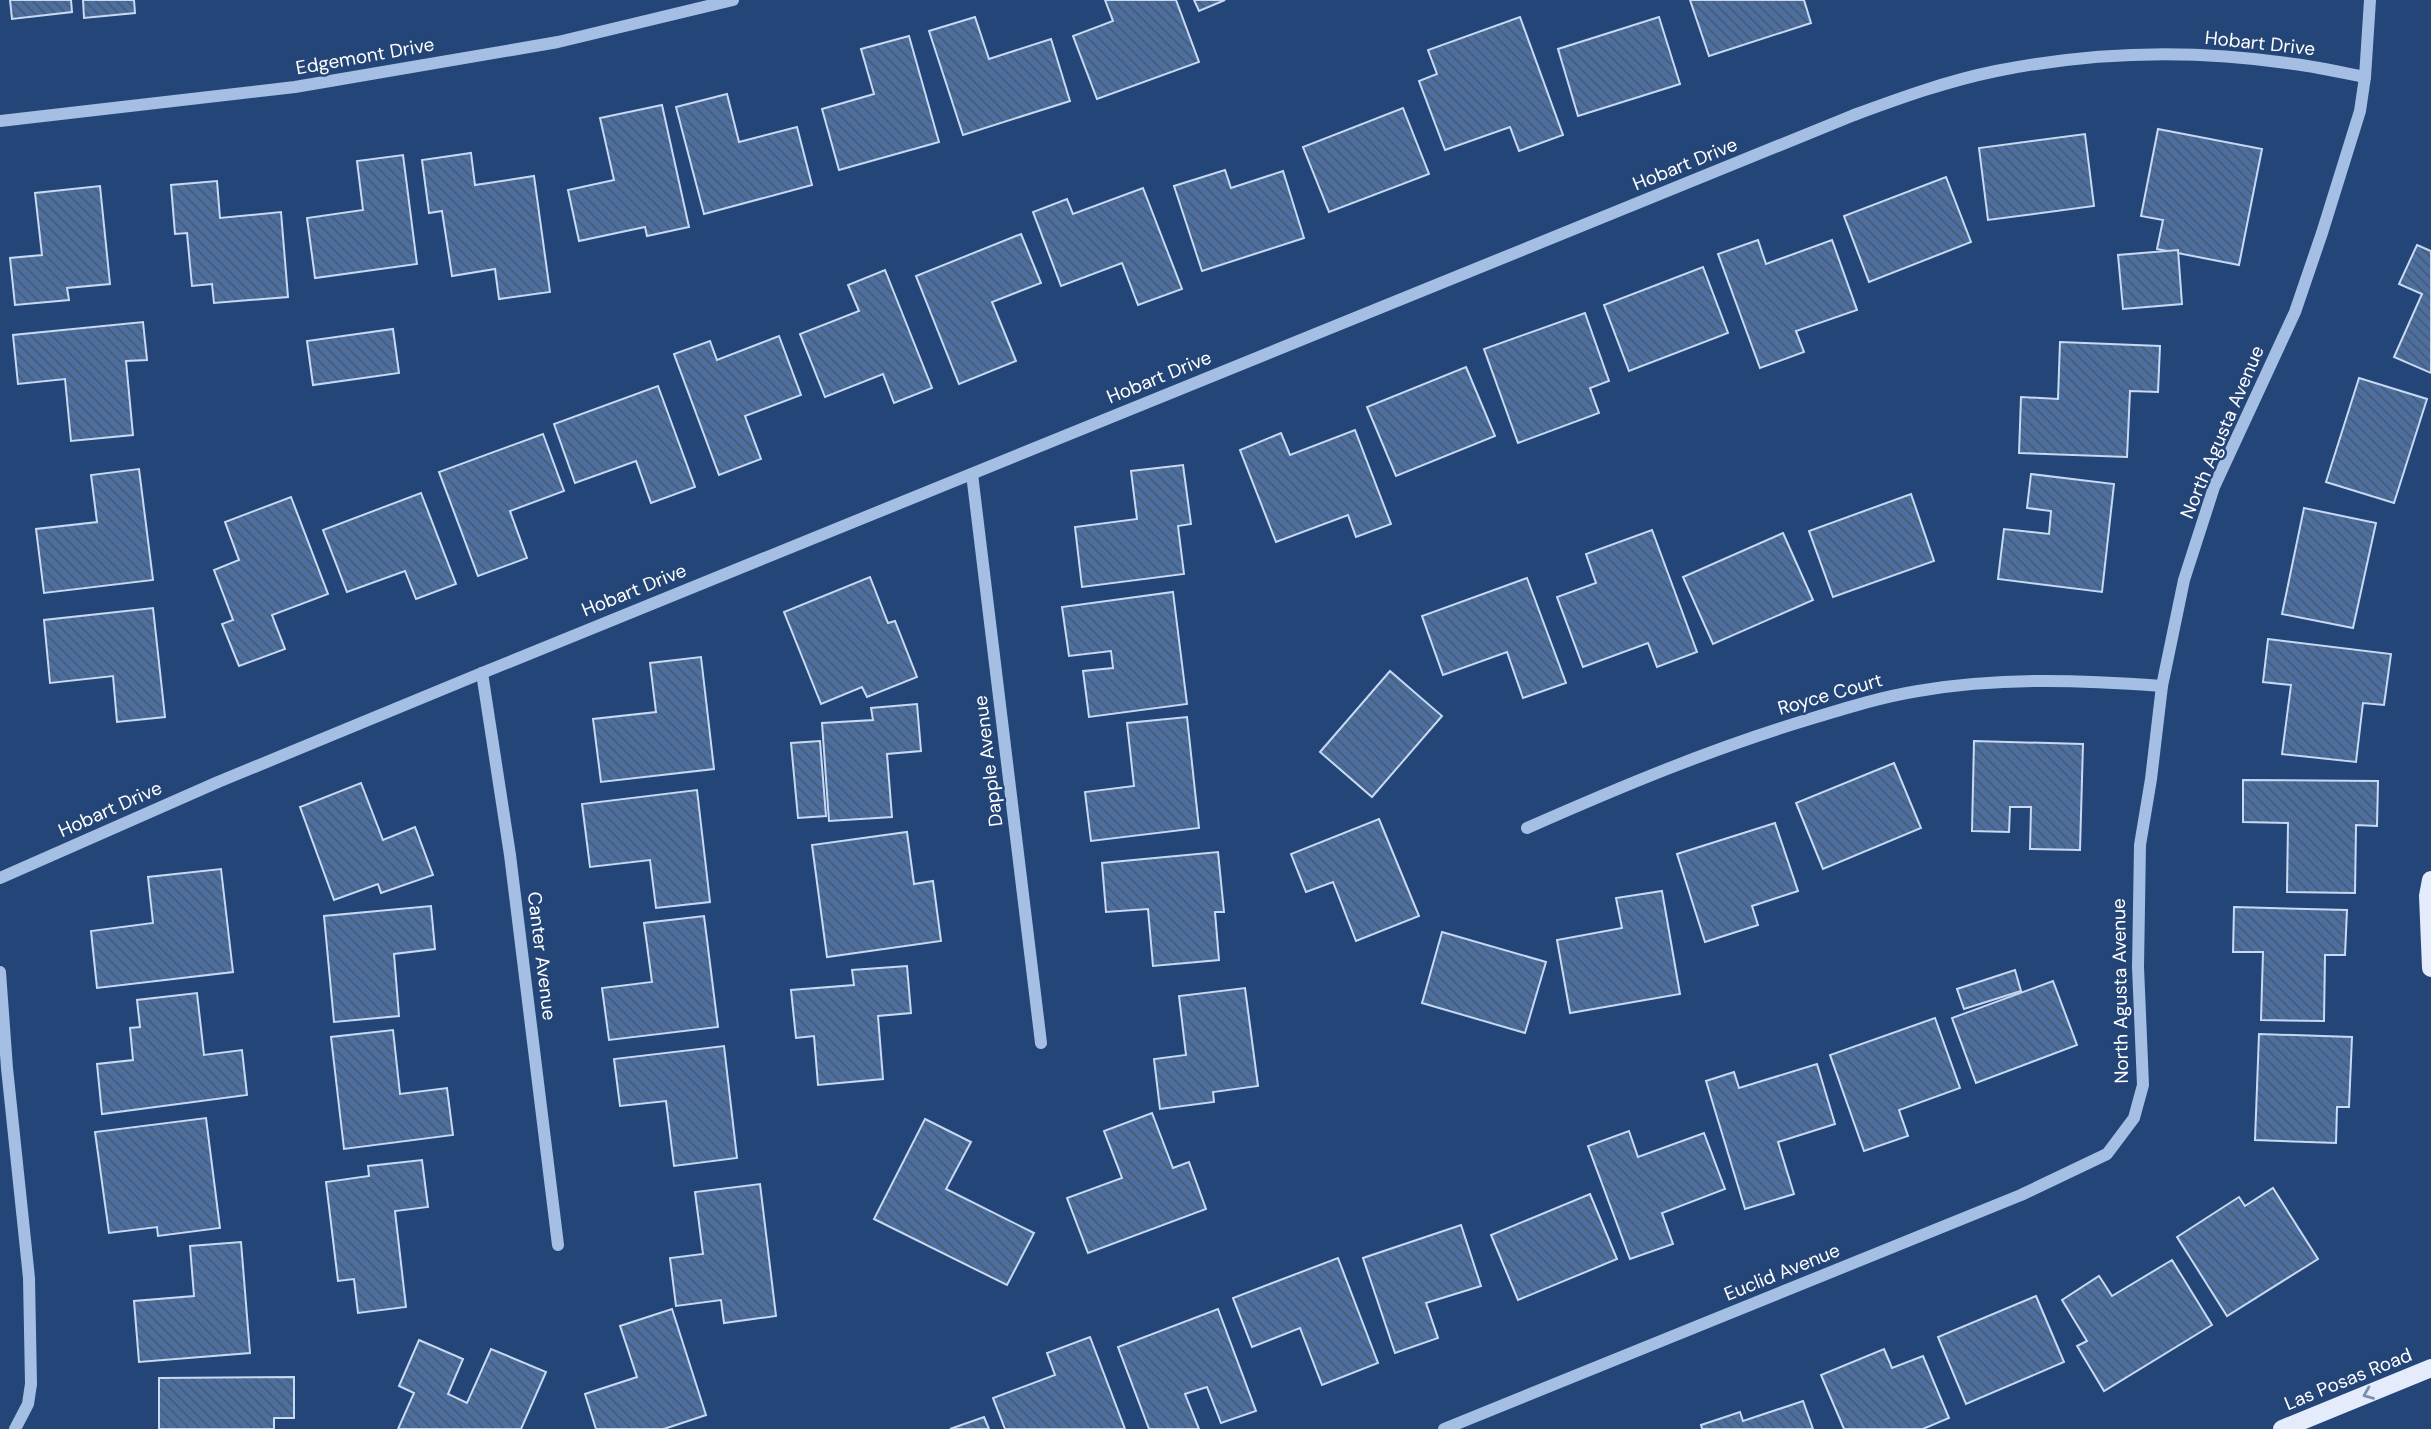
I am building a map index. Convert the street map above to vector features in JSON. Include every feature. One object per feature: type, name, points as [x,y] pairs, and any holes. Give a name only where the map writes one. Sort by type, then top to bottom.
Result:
[{"type":"main road","points":[[2431,880],[2428,896],[2431,968]]},
{"type":"main road","name":"Las Posas Road","points":[[2282,1429],[2431,1368]]},
{"type":"street","name":"Edgemont Drive","points":[[0,121],[295,88],[558,42],[733,0]]},
{"type":"street","name":"North Agusta Avenue","points":[[2123,1133],[2134,1118],[2143,1084],[2138,967],[2140,845],[2162,686],[2184,580],[2214,487],[2295,312],[2322,233],[2360,111],[2370,0]]},
{"type":"street","name":"Hobart Drive","points":[[0,878],[218,782],[482,673],[1914,93],[1994,71],[2062,60],[2157,54],[2286,63],[2365,77]]},
{"type":"street","name":"Dapple Avenue","points":[[972,474],[1041,1043]]},
{"type":"street","name":"Canter Avenue","points":[[482,673],[510,855],[558,1245]]},
{"type":"street","name":"Royce Court","points":[[1527,828],[1626,785],[1758,735],[1880,698],[1921,690],[2004,681],[2086,681],[2162,686]]},
{"type":"street","points":[[0,972],[29,1278],[32,1384],[27,1404],[16,1427]]},
{"type":"street","name":"Euclid Avenue","points":[[1444,1429],[2021,1195],[2107,1154],[2123,1133]]},
{"type":"building","points":[[10,0],[71,0],[72,12],[12,19]]},
{"type":"building","points":[[83,0],[134,0],[135,13],[84,18]]},
{"type":"building","points":[[1105,0],[1176,0],[1199,62],[1097,99],[1073,36],[1113,21]]},
{"type":"building","points":[[1194,0],[1225,0],[1199,11]]},
{"type":"building","points":[[1690,0],[1804,0],[1811,23],[1709,56]]},
{"type":"building","points":[[975,17],[989,59],[1051,39],[1070,101],[963,135],[929,31]]},
{"type":"building","points":[[1520,17],[1563,135],[1519,151],[1510,127],[1445,150],[1419,81],[1437,74],[1428,50]]},
{"type":"building","points":[[1659,17],[1680,84],[1578,116],[1558,49]]},
{"type":"building","points":[[909,36],[939,142],[839,170],[822,109],[874,94],[861,49]]},
{"type":"building","points":[[727,94],[739,142],[797,127],[812,185],[704,214],[676,107]]},
{"type":"building","points":[[662,105],[689,227],[647,236],[645,227],[579,241],[568,190],[614,180],[600,118]]},
{"type":"building","points":[[1403,108],[1429,174],[1329,212],[1303,147]]},
{"type":"building","points":[[2158,129],[2262,149],[2239,265],[2157,249],[2163,220],[2141,216]]},
{"type":"building","points":[[2085,134],[2094,206],[1988,220],[1979,148]]},
{"type":"building","points":[[471,153],[475,185],[534,176],[550,292],[499,299],[495,269],[452,276],[442,211],[429,213],[422,160]]},
{"type":"building","points":[[403,155],[417,264],[315,278],[307,218],[363,210],[357,161]]},
{"type":"building","points":[[1225,170],[1231,188],[1283,171],[1304,238],[1202,271],[1174,186]]},
{"type":"building","points":[[1946,177],[1971,242],[1869,282],[1844,216]]},
{"type":"building","points":[[217,181],[220,218],[281,212],[288,297],[214,303],[212,284],[192,286],[187,233],[175,234],[171,185]]},
{"type":"building","points":[[100,186],[110,284],[67,288],[69,300],[15,305],[10,258],[42,255],[35,193]]},
{"type":"building","points":[[1143,188],[1182,289],[1138,305],[1122,263],[1061,286],[1033,212],[1067,199],[1073,214]]},
{"type":"building","points":[[1021,234],[1041,283],[992,302],[1016,361],[959,384],[916,276]]},
{"type":"building","points":[[1758,240],[1766,264],[1832,240],[1857,310],[1796,331],[1804,352],[1760,368],[1718,254]]},
{"type":"building","points":[[2417,245],[2431,251],[2431,373],[2394,357],[2422,294],[2399,284]]},
{"type":"building","points":[[2178,250],[2182,304],[2123,309],[2118,255]]},
{"type":"building","points":[[1703,267],[1728,333],[1629,371],[1604,305]]},
{"type":"building","points":[[885,270],[932,388],[894,403],[883,374],[825,397],[800,334],[859,311],[848,285]]},
{"type":"building","points":[[1585,313],[1609,381],[1590,388],[1599,413],[1518,443],[1484,349]]},
{"type":"building","points":[[143,322],[147,360],[126,361],[133,435],[71,441],[65,379],[18,384],[13,335]]},
{"type":"building","points":[[393,329],[399,373],[313,385],[307,341]]},
{"type":"building","points":[[779,336],[801,395],[745,416],[761,459],[719,475],[674,354],[710,341],[717,360]]},
{"type":"building","points":[[2060,342],[2160,346],[2158,392],[2130,391],[2127,457],[2019,453],[2021,397],[2058,399]]},
{"type":"building","points":[[1466,367],[1495,436],[1396,476],[1367,407]]},
{"type":"building","points":[[2359,378],[2427,399],[2394,503],[2326,482]]},
{"type":"building","points":[[658,386],[695,487],[651,503],[636,461],[575,483],[554,424]]},
{"type":"building","points":[[1355,430],[1391,524],[1356,537],[1348,515],[1276,542],[1240,450],[1281,433],[1290,455]]},
{"type":"building","points":[[543,434],[564,491],[510,511],[527,558],[478,576],[439,472]]},
{"type":"building","points":[[1183,465],[1191,524],[1178,526],[1184,574],[1082,587],[1075,527],[1137,519],[1131,471]]},
{"type":"building","points":[[139,469],[153,580],[44,593],[36,529],[97,522],[91,475]]},
{"type":"building","points":[[2031,474],[2114,484],[2102,592],[1998,579],[2004,529],[2049,534],[2051,511],[2027,508]]},
{"type":"building","points":[[421,493],[456,584],[416,599],[405,571],[347,592],[323,530]]},
{"type":"building","points":[[1911,494],[1934,561],[1833,597],[1809,531]]},
{"type":"building","points":[[291,497],[328,594],[272,615],[285,649],[239,666],[222,624],[233,620],[214,570],[239,560],[225,522]]},
{"type":"building","points":[[2304,508],[2376,523],[2353,628],[2282,614]]},
{"type":"building","points":[[1652,530],[1697,652],[1657,667],[1648,643],[1583,667],[1557,597],[1596,583],[1586,554]]},
{"type":"building","points":[[1783,533],[1813,600],[1713,644],[1683,577]]},
{"type":"building","points":[[870,577],[888,623],[895,621],[917,677],[867,697],[862,687],[821,704],[784,612]]},
{"type":"building","points":[[1527,578],[1566,683],[1523,698],[1507,652],[1443,675],[1422,616]]},
{"type":"building","points":[[1173,592],[1187,704],[1089,717],[1083,671],[1113,668],[1111,651],[1069,656],[1062,607]]},
{"type":"building","points":[[153,608],[165,717],[117,722],[113,676],[50,683],[44,620]]},
{"type":"building","points":[[2268,639],[2391,654],[2384,705],[2363,703],[2356,762],[2282,754],[2291,685],[2263,682]]},
{"type":"building","points":[[701,657],[714,769],[601,782],[593,719],[656,712],[650,663]]},
{"type":"building","points":[[1390,671],[1442,716],[1372,797],[1320,752]]},
{"type":"building","points":[[917,704],[921,751],[887,754],[892,817],[829,821],[822,723],[873,720],[871,708]]},
{"type":"building","points":[[1187,717],[1199,828],[1091,841],[1085,792],[1134,786],[1127,723]]},
{"type":"building","points":[[820,741],[826,816],[798,818],[791,743]]},
{"type":"building","points":[[1974,741],[2083,744],[2080,850],[2030,849],[2031,807],[2010,807],[2009,832],[1972,831]]},
{"type":"building","points":[[1894,763],[1921,828],[1823,869],[1796,803]]},
{"type":"building","points":[[2243,780],[2378,781],[2377,826],[2356,825],[2355,893],[2287,892],[2288,823],[2243,822]]},
{"type":"building","points":[[361,783],[383,840],[415,827],[433,875],[381,893],[378,884],[334,900],[300,807]]},
{"type":"building","points":[[697,790],[710,902],[656,908],[650,860],[590,867],[582,804]]},
{"type":"building","points":[[1379,819],[1419,916],[1356,941],[1333,882],[1306,892],[1291,854]]},
{"type":"building","points":[[1775,823],[1798,891],[1752,906],[1758,925],[1705,942],[1677,854]]},
{"type":"building","points":[[907,832],[914,884],[933,881],[941,941],[827,957],[812,845]]},
{"type":"building","points":[[1218,852],[1224,912],[1215,912],[1219,960],[1153,966],[1148,909],[1106,912],[1102,863]]},
{"type":"building","points":[[221,869],[233,972],[97,988],[91,931],[153,923],[148,877]]},
{"type":"building","points":[[1662,891],[1680,994],[1570,1013],[1557,940],[1622,928],[1616,898]]},
{"type":"building","points":[[431,906],[435,949],[394,954],[399,1016],[334,1022],[324,916]]},
{"type":"building","points":[[2234,907],[2347,910],[2345,955],[2325,955],[2324,1021],[2261,1020],[2263,952],[2233,952]]},
{"type":"building","points":[[704,916],[718,1027],[609,1040],[602,988],[652,982],[644,923]]},
{"type":"building","points":[[1442,932],[1546,962],[1525,1033],[1422,1003]]},
{"type":"building","points":[[907,966],[911,1013],[878,1016],[883,1079],[818,1085],[814,1036],[796,1038],[791,990],[854,985],[852,970]]},
{"type":"building","points":[[2015,970],[2021,991],[1964,1009],[1957,989]]},
{"type":"building","points":[[2053,981],[2077,1045],[1976,1083],[1952,1018]]},
{"type":"building","points":[[1245,988],[1258,1086],[1213,1092],[1214,1102],[1160,1109],[1154,1059],[1186,1055],[1179,996]]},
{"type":"building","points":[[197,993],[204,1055],[242,1050],[247,1095],[102,1114],[97,1064],[133,1060],[130,1028],[140,1027],[137,1000]]},
{"type":"building","points":[[1935,1018],[1960,1088],[1899,1110],[1908,1136],[1864,1151],[1830,1055]]},
{"type":"building","points":[[393,1030],[400,1094],[447,1088],[453,1135],[344,1149],[331,1037]]},
{"type":"building","points":[[2259,1034],[2352,1037],[2349,1107],[2337,1107],[2336,1143],[2255,1140]]},
{"type":"building","points":[[724,1046],[737,1158],[674,1166],[666,1101],[620,1106],[614,1059]]},
{"type":"building","points":[[1817,1064],[1835,1124],[1778,1142],[1794,1194],[1745,1209],[1706,1081],[1734,1072],[1739,1088]]},
{"type":"building","points":[[1152,1113],[1173,1168],[1189,1162],[1206,1209],[1088,1253],[1067,1198],[1122,1178],[1104,1131]]},
{"type":"building","points":[[206,1118],[220,1228],[158,1236],[157,1227],[109,1233],[95,1132]]},
{"type":"building","points":[[925,1119],[971,1142],[946,1189],[1034,1233],[1007,1285],[874,1219]]},
{"type":"building","points":[[1629,1131],[1638,1157],[1704,1133],[1725,1189],[1662,1213],[1673,1244],[1630,1259],[1588,1146]]},
{"type":"building","points":[[422,1160],[428,1207],[395,1211],[406,1307],[358,1313],[354,1279],[338,1281],[326,1182],[369,1176],[368,1166]]},
{"type":"building","points":[[760,1184],[776,1316],[724,1323],[721,1300],[676,1306],[670,1258],[703,1254],[695,1192]]},
{"type":"building","points":[[2273,1188],[2318,1259],[2227,1316],[2177,1237],[2239,1197],[2245,1206]]},
{"type":"building","points":[[1590,1194],[1617,1259],[1518,1300],[1491,1235]]},
{"type":"building","points":[[1461,1225],[1481,1286],[1426,1303],[1438,1338],[1395,1353],[1363,1258]]},
{"type":"building","points":[[241,1242],[250,1353],[139,1362],[134,1301],[194,1296],[190,1246]]},
{"type":"building","points":[[1338,1258],[1378,1363],[1322,1385],[1300,1328],[1252,1347],[1233,1298]]},
{"type":"building","points":[[2172,1260],[2212,1325],[2104,1391],[2077,1346],[2087,1341],[2062,1300],[2099,1276],[2112,1296]]},
{"type":"building","points":[[2036,1296],[2064,1362],[1966,1404],[1938,1337]]},
{"type":"building","points":[[672,1309],[706,1415],[664,1429],[596,1429],[585,1394],[637,1377],[620,1326]]},
{"type":"building","points":[[1218,1309],[1256,1411],[1221,1423],[1207,1387],[1185,1394],[1199,1429],[1149,1429],[1118,1347]]},
{"type":"building","points":[[1090,1337],[1125,1429],[1005,1429],[993,1398],[1055,1375],[1047,1353]]},
{"type":"building","points":[[419,1340],[463,1359],[448,1394],[467,1403],[491,1349],[546,1372],[521,1429],[398,1429],[414,1393],[399,1386]]},
{"type":"building","points":[[1884,1349],[1892,1368],[1923,1356],[1949,1418],[1923,1429],[1844,1429],[1821,1375]]},
{"type":"building","points":[[294,1377],[294,1418],[274,1418],[274,1429],[159,1429],[159,1378]]},
{"type":"building","points":[[1803,1401],[1813,1429],[1702,1429],[1701,1425],[1740,1412],[1743,1421]]},
{"type":"building","points":[[984,1417],[989,1429],[950,1429]]}]
